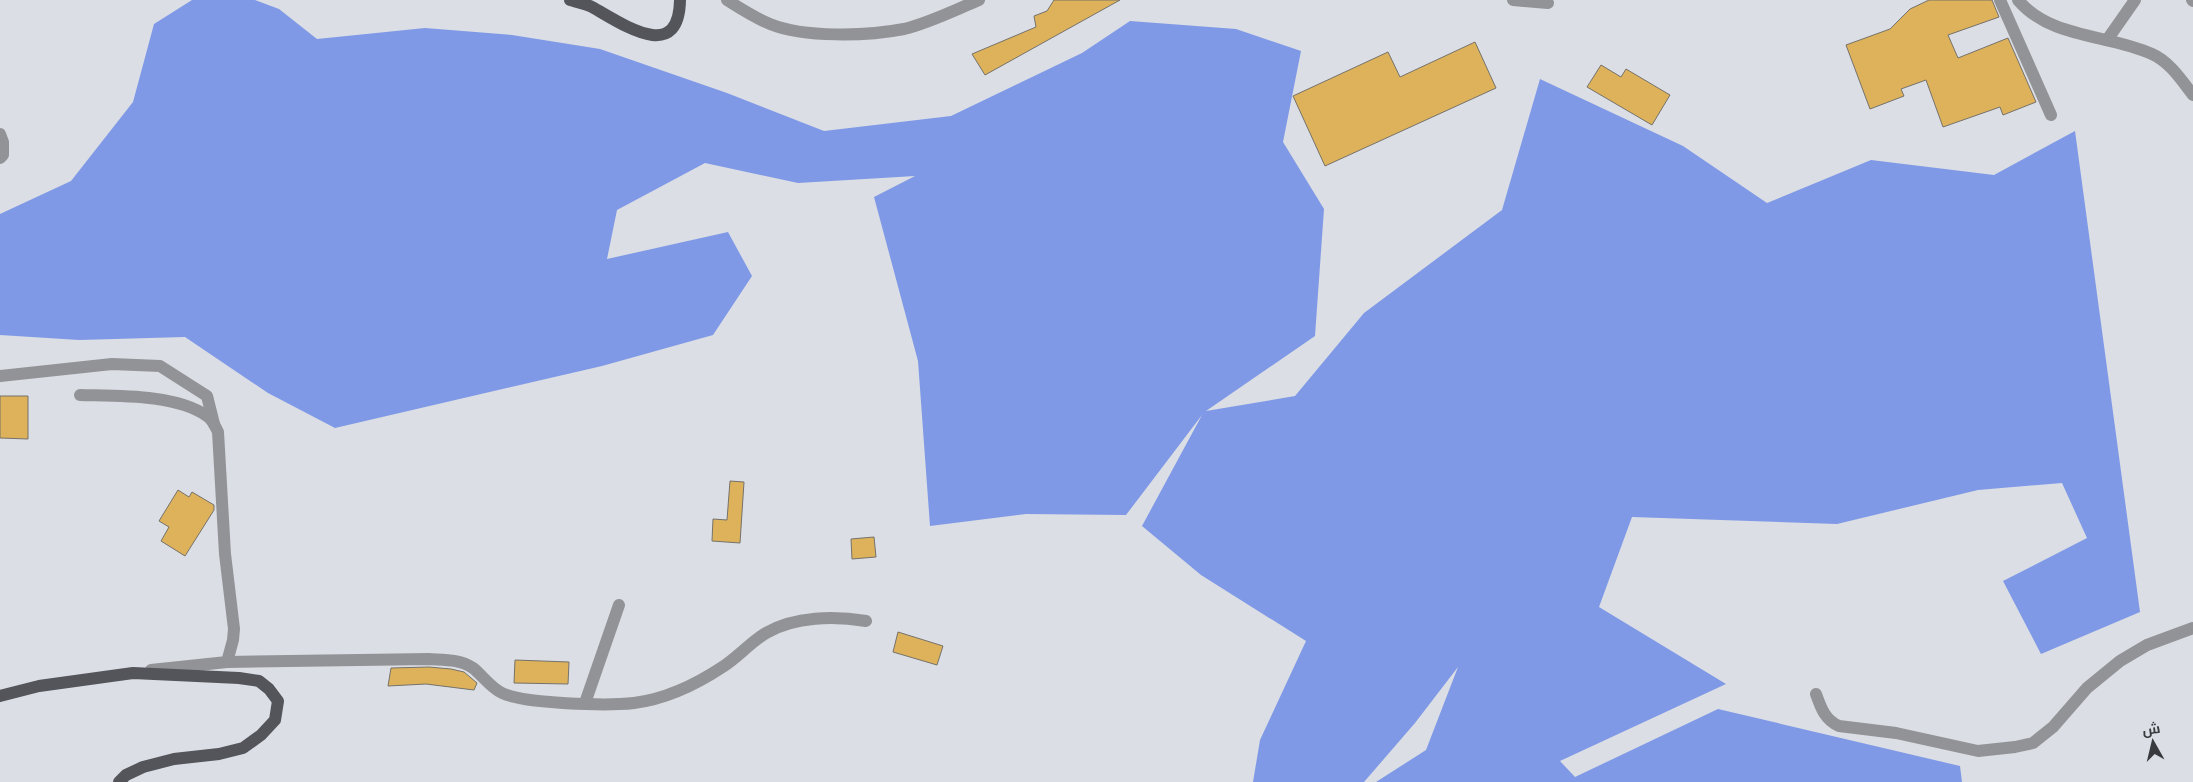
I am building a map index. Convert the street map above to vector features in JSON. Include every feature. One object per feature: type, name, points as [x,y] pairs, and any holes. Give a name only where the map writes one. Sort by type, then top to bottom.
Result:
[{"type":"main road","points":[[570,0],[591,6],[638,32],[655,36],[664,34],[674,27],[680,12],[680,0]]},
{"type":"main road","points":[[0,696],[39,686],[133,673],[239,678],[259,681],[269,689],[278,701],[275,720],[261,735],[243,748],[220,754],[174,759],[158,763],[126,775],[119,782]]},
{"type":"street","points":[[727,0],[772,25],[815,34],[865,33],[904,28],[947,14],[979,0]]},
{"type":"street","points":[[1514,0],[1548,4]]},
{"type":"street","points":[[2000,0],[2051,115]]},
{"type":"street","points":[[2018,0],[2040,20],[2060,29],[2107,40],[2153,55],[2166,64],[2193,95]]},
{"type":"street","points":[[2107,40],[2135,0]]},
{"type":"street","points":[[0,158],[2,156],[1,140]]},
{"type":"street","points":[[0,376],[112,364],[160,366],[207,396],[214,425]]},
{"type":"street","points":[[80,396],[158,399],[180,404],[206,416],[218,432],[225,554],[234,629],[227,662]]},
{"type":"street","points":[[585,703],[619,605]]},
{"type":"street","points":[[133,673],[227,662],[429,659],[457,661],[472,668],[491,686],[503,693],[521,699],[585,703],[631,703],[650,700],[676,692],[702,680],[726,665],[748,645],[768,632],[792,624],[842,617],[866,621]]},
{"type":"street","points":[[1816,694],[1825,716],[1832,723],[1840,726],[1896,733],[1952,747],[1978,751],[2015,747],[2034,743],[2043,737],[2087,688],[2120,661],[2147,645],[2193,628]]},
{"type":"shaded area","points":[[192,0],[255,0],[279,9],[317,39],[425,28],[512,35],[600,49],[727,93],[824,131],[951,116],[1082,53],[1130,21],[1236,29],[1301,51],[1283,142],[1324,209],[1315,336],[1206,411],[1295,396],[1364,313],[1502,210],[1540,79],[1683,146],[1767,203],[1871,160],[1994,175],[2075,131],[2140,612],[2041,654],[2003,581],[2087,538],[2062,483],[1978,490],[1837,524],[1632,517],[1599,607],[1726,684],[1560,761],[1575,777],[1718,709],[1960,766],[1962,782],[1376,782],[1426,750],[1458,667],[1415,723],[1364,782],[1253,782],[1260,740],[1306,641],[1201,575],[1142,526],[1202,415],[1126,515],[1026,514],[930,526],[918,361],[874,197],[915,176],[798,183],[705,163],[617,210],[607,259],[728,232],[752,276],[713,335],[602,366],[335,428],[268,393],[185,337],[79,340],[0,335],[0,214],[71,181],[133,102],[154,24]]},
{"type":"building","points":[[1054,0],[1120,0],[985,75],[972,54],[1036,27],[1034,16],[1047,11]]},
{"type":"building","points":[[1929,0],[1992,0],[1999,17],[1948,35],[1958,58],[2008,38],[2036,102],[2003,115],[2000,107],[1943,127],[1926,80],[1901,89],[1904,96],[1870,109],[1846,45],[1890,29],[1910,9]]},
{"type":"building","points":[[1475,42],[1496,88],[1325,166],[1293,96],[1388,52],[1400,77]]},
{"type":"building","points":[[1601,65],[1621,77],[1626,69],[1670,95],[1652,125],[1587,87]]},
{"type":"building","points":[[0,396],[28,396],[28,439],[0,438]]},
{"type":"building","points":[[730,481],[744,482],[740,543],[712,541],[713,519],[727,520]]},
{"type":"building","points":[[178,490],[189,497],[192,492],[214,505],[214,510],[185,556],[161,541],[169,527],[159,521]]},
{"type":"building","points":[[874,537],[876,557],[852,559],[851,539]]},
{"type":"building","points":[[898,632],[943,646],[937,665],[893,652]]},
{"type":"building","points":[[515,660],[569,662],[568,684],[514,683]]},
{"type":"building","points":[[429,667],[464,672],[477,683],[474,690],[426,684],[388,686],[391,668]]}]
